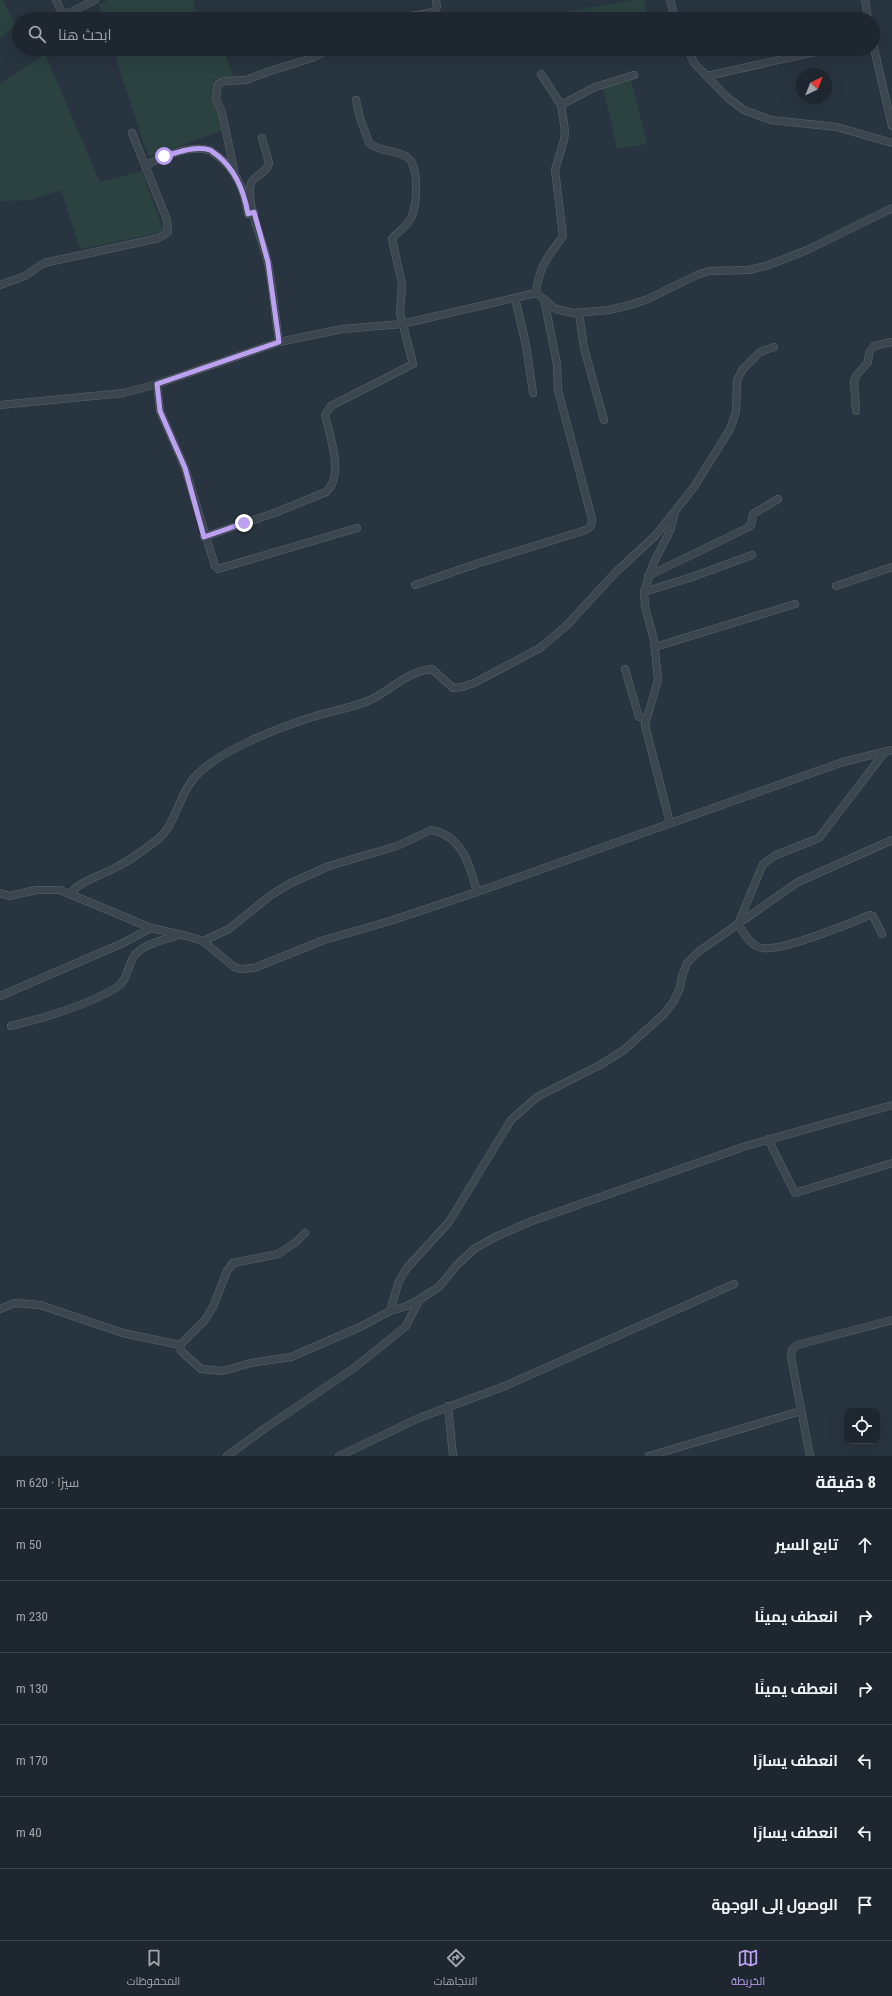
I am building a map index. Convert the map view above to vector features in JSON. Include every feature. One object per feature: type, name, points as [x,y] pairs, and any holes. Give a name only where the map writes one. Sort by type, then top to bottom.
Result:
[{"type":"street","points":[[56,0],[58,7],[64,12]]},
{"type":"street","points":[[71,12],[95,0]]},
{"type":"street","points":[[434,12],[437,6],[436,0]]},
{"type":"street","points":[[670,0],[673,12]]},
{"type":"street","points":[[865,0],[867,12]]},
{"type":"street","points":[[254,212],[248,214],[243,191],[235,174],[222,113],[216,99],[218,84],[225,81],[246,80],[316,56]]},
{"type":"street","points":[[691,56],[694,63],[728,98],[744,110],[771,120],[837,127],[892,143]]},
{"type":"street","points":[[707,76],[797,56]]},
{"type":"street","points":[[876,56],[892,126]]},
{"type":"street","points":[[536,293],[540,269],[564,233],[555,170],[564,140],[565,131],[561,105],[541,74]]},
{"type":"street","points":[[561,105],[595,88],[634,75]]},
{"type":"street","points":[[204,537],[277,512],[326,492],[331,487],[336,469],[325,415],[331,406],[412,364],[399,307],[402,284],[392,239],[410,220],[416,190],[416,176],[412,163],[407,157],[384,151],[369,144],[360,118],[356,100]]},
{"type":"street","points":[[0,285],[25,276],[44,263],[165,236],[168,232],[169,226],[132,133]]},
{"type":"street","points":[[262,138],[269,163],[266,169],[253,179],[250,189],[254,212],[268,262],[279,342]]},
{"type":"street","points":[[146,165],[164,156],[189,150],[210,150],[223,160],[235,174]]},
{"type":"street","points":[[536,293],[556,309],[564,312],[579,313],[609,310],[636,303],[709,271],[749,270],[769,265],[807,250],[892,208]]},
{"type":"street","points":[[0,405],[124,393],[157,384],[279,342],[342,329],[402,324],[536,293]]},
{"type":"street","points":[[515,298],[526,345],[533,393]]},
{"type":"street","points":[[415,585],[476,564],[586,530],[591,526],[592,519],[558,390],[557,364],[544,300]]},
{"type":"street","points":[[579,313],[584,348],[604,420]]},
{"type":"street","points":[[856,411],[854,381],[856,376],[868,362],[869,353],[874,346],[892,342]]},
{"type":"street","points":[[70,893],[81,883],[131,859],[159,838],[173,818],[186,790],[194,778],[218,758],[280,729],[312,717],[369,700],[408,676],[424,670],[432,669],[453,688],[462,687],[486,677],[540,648],[587,606],[616,572],[655,536],[694,487],[730,429],[736,412],[737,380],[744,368],[760,352],[774,346]]},
{"type":"street","points":[[157,384],[160,411],[183,463],[204,537],[215,566],[218,569],[356,528]]},
{"type":"street","points":[[648,576],[747,528],[751,525],[753,514],[778,499]]},
{"type":"street","points":[[670,823],[645,732],[645,719],[655,694],[658,680],[655,647],[645,607],[644,592],[648,576],[670,531],[676,510]]},
{"type":"street","points":[[644,592],[692,577],[752,555]]},
{"type":"street","points":[[836,586],[892,567]]},
{"type":"street","points":[[655,647],[795,604]]},
{"type":"street","points":[[625,669],[638,717],[645,719]]},
{"type":"street","points":[[0,893],[9,896],[36,890],[50,889],[70,893],[84,901],[151,928],[203,941],[227,963],[234,967],[240,969],[254,968],[324,940],[390,922],[843,762],[892,750]]},
{"type":"street","points":[[738,924],[763,864],[776,855],[819,838],[884,753]]},
{"type":"street","points":[[203,941],[229,929],[271,895],[291,882],[329,866],[397,846],[431,830],[445,836],[462,850],[466,856],[477,892]]},
{"type":"street","points":[[390,1311],[400,1281],[407,1268],[449,1222],[511,1120],[537,1097],[600,1065],[624,1050],[643,1034],[664,1014],[674,1001],[680,988],[682,976],[687,963],[698,952],[798,882],[892,840]]},
{"type":"street","points":[[738,924],[753,944],[767,949],[796,942],[870,915],[873,916],[882,934]]},
{"type":"street","points":[[0,996],[123,943],[151,928]]},
{"type":"street","points":[[11,1026],[64,1010],[117,987],[126,978],[135,955],[146,947],[178,935]]},
{"type":"street","points":[[180,1345],[181,1351],[201,1369],[223,1371],[251,1363],[291,1357],[360,1328],[390,1311],[407,1306],[420,1299],[439,1287],[464,1258],[495,1237],[568,1207],[768,1139],[892,1105]]},
{"type":"street","points":[[768,1139],[795,1193],[892,1163]]},
{"type":"street","points":[[180,1345],[205,1320],[213,1308],[227,1271],[233,1263],[278,1254],[296,1242],[305,1233]]},
{"type":"street","points":[[339,1456],[419,1418],[519,1380],[734,1284]]},
{"type":"street","points":[[227,1456],[354,1368],[390,1340],[406,1326],[420,1299]]},
{"type":"street","points":[[0,1309],[14,1303],[40,1305],[123,1333],[180,1345]]},
{"type":"street","points":[[810,1456],[790,1357],[792,1350],[797,1345],[892,1320]]},
{"type":"street","points":[[448,1406],[453,1456]]},
{"type":"street","points":[[649,1456],[801,1411]]},
{"type":"green space","points":[[0,0],[3,0],[12,18],[12,27],[0,39]]},
{"type":"green space","points":[[108,0],[193,0],[196,12],[101,12],[99,5]]},
{"type":"green space","points":[[632,0],[644,0],[647,12],[567,12]]},
{"type":"green space","points":[[42,56],[46,56],[100,182],[142,171],[164,232],[80,249],[61,190],[30,200],[0,201],[0,84]]},
{"type":"green space","points":[[115,56],[226,56],[234,77],[213,80],[226,129],[148,157]]},
{"type":"green space","points":[[631,79],[647,144],[617,149],[603,87]]},
{"type":"route","points":[[164,156],[189,150],[210,150],[223,160],[237,178],[243,191],[248,214],[254,212],[268,262],[279,342],[157,384],[160,411],[185,468],[204,537],[217,531],[244,523]]}]
